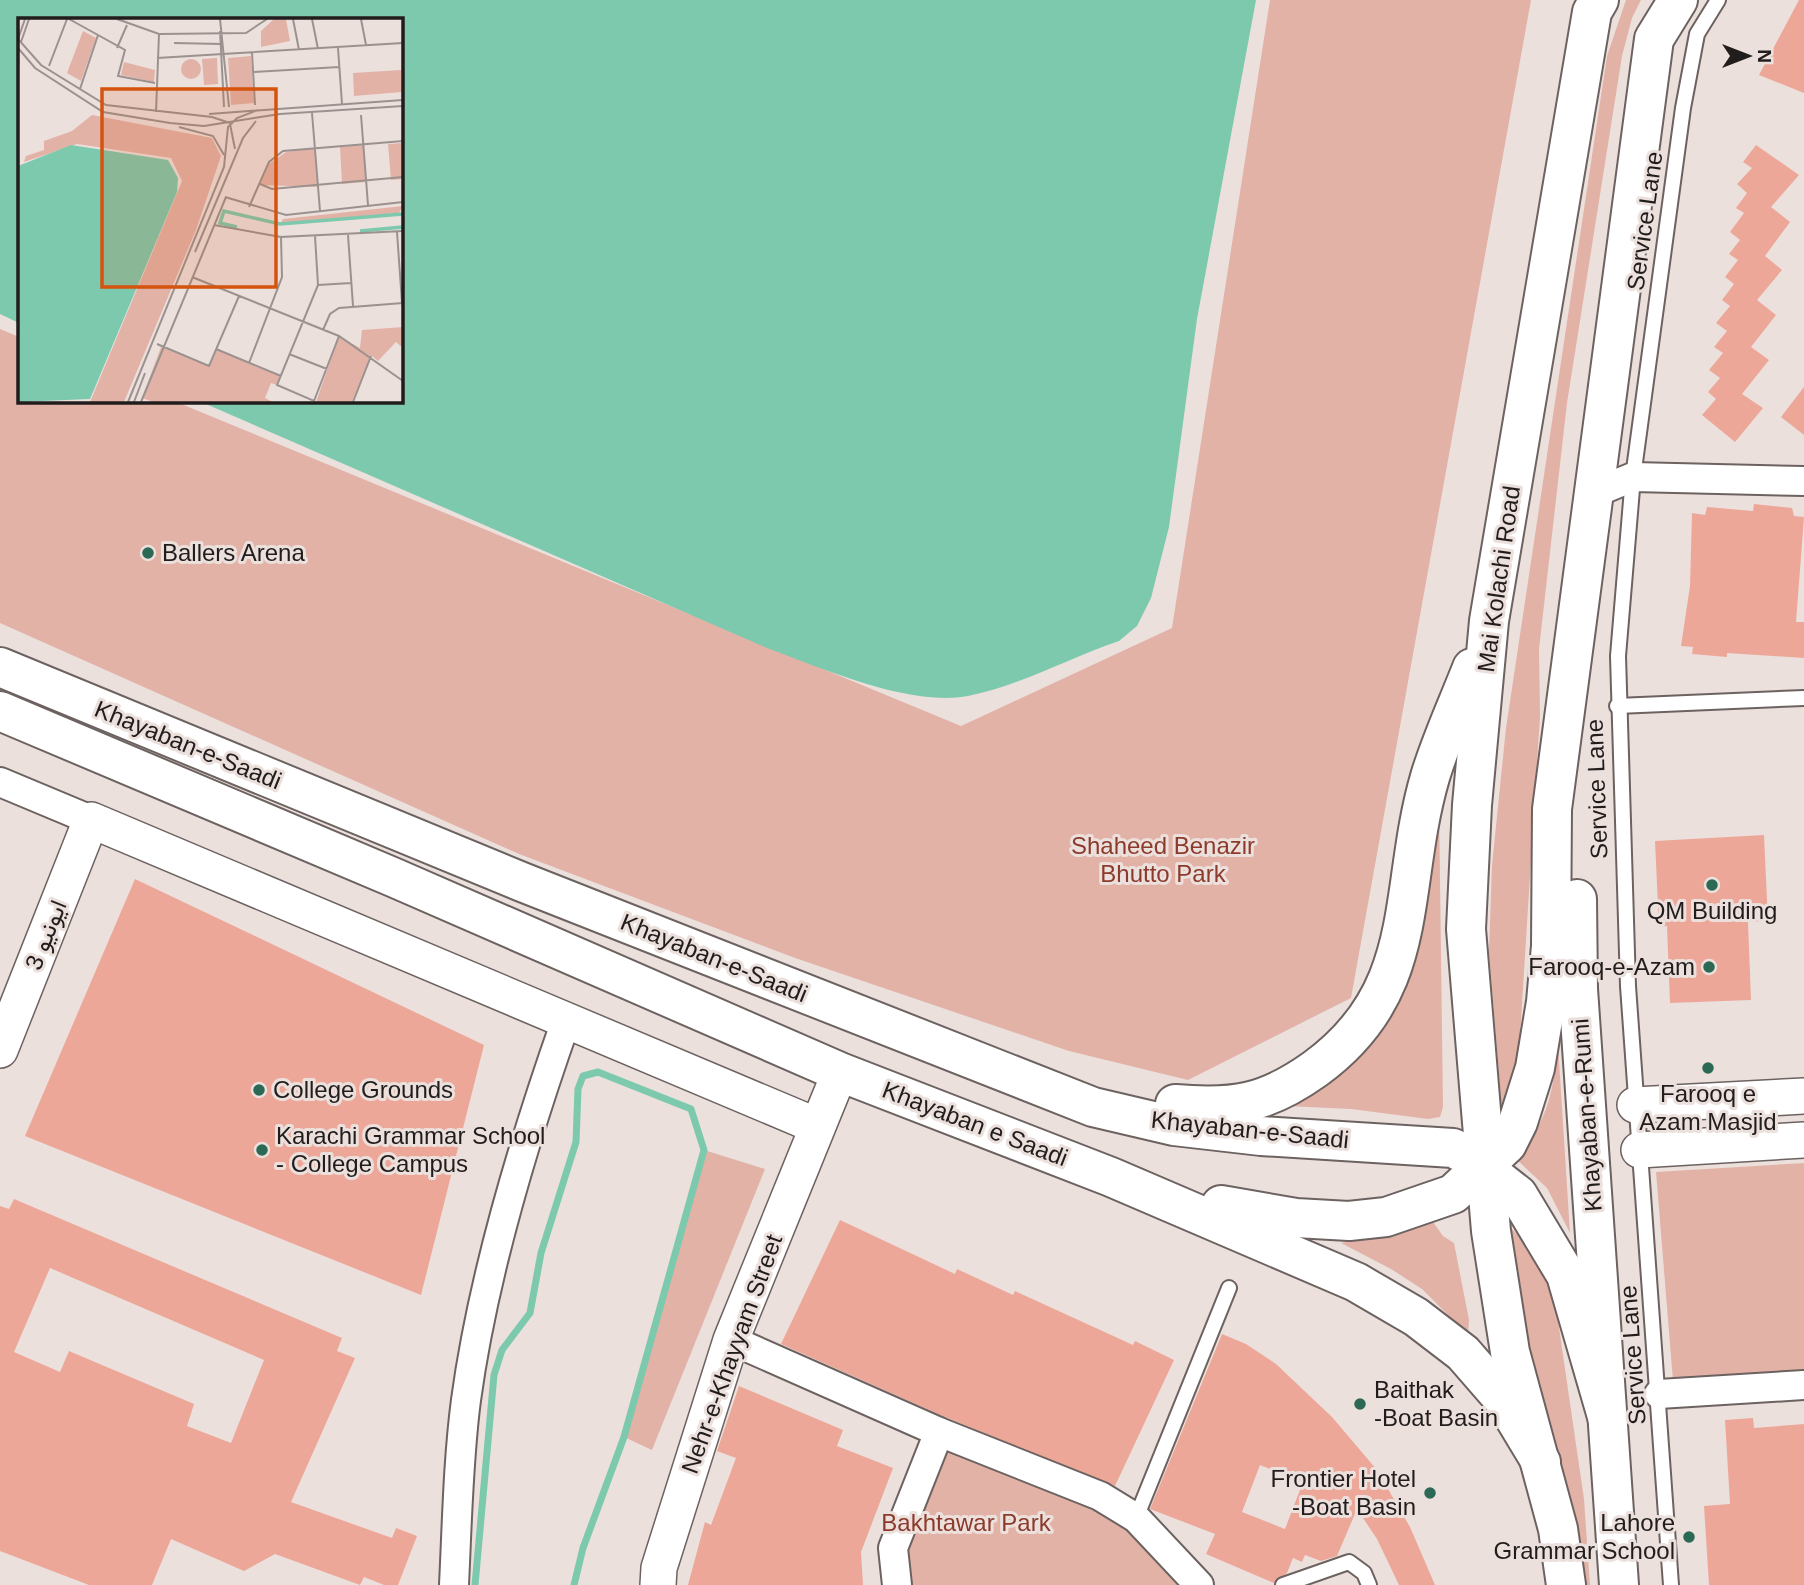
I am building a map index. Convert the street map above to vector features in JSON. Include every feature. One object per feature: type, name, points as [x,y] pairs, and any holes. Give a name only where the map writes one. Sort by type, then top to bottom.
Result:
[{"type":"main road","name":"Mai Kolachi Road","points":[[1469,1157],[1466,929],[1472,805],[1489,621],[1592,12],[1600,0]]},
{"type":"main road","points":[[1111,1177],[1247,1212],[1349,1221],[1386,1217],[1423,1207],[1453,1194],[1469,1157],[1507,1144],[1518,1122],[1535,1068],[1546,1002],[1551,946],[1552,809],[1654,39],[1678,0]]},
{"type":"main road","points":[[1038,1087],[1108,1098],[1211,1107],[1266,1099],[1342,1049],[1376,1008],[1397,956],[1430,778],[1489,621]]},
{"type":"main road","name":"Khayaban-e-Rumi","points":[[1574,645],[1578,989],[1619,1585]]},
{"type":"main road","name":"Khayaban-e-Saadi","points":[[0,667],[522,882],[1093,1107],[1174,1126],[1469,1157]]},
{"type":"main road","name":"Khayaban-e-Saadi","points":[[0,711],[370,867],[839,1072]]},
{"type":"main road","name":"Khayaban e Saadi","points":[[839,1072],[1111,1177]]},
{"type":"main road","points":[[1469,1157],[1518,1195],[1566,1275],[1608,1420]]},
{"type":"main road","points":[[1469,1157],[1491,1231],[1510,1352],[1558,1529],[1566,1585]]},
{"type":"main road","points":[[1111,1177],[1356,1282],[1416,1317],[1463,1353],[1503,1399],[1541,1462]]},
{"type":"street","points":[[1594,493],[1633,477],[1804,481]]},
{"type":"street","points":[[0,782],[817,1126]]},
{"type":"street","name":"ایونیو 3","points":[[0,1050],[91,820]]},
{"type":"street","points":[[454,1585],[464,1425],[475,1346],[507,1210],[542,1089],[566,1021]]},
{"type":"street","name":"Nehr-e-Khayyam Street","points":[[658,1585],[659,1568],[731,1340],[839,1072]]},
{"type":"street","points":[[1635,1105],[1804,1096]]},
{"type":"street","points":[[1639,1150],[1804,1140]]},
{"type":"street","points":[[731,1340],[939,1432],[1100,1496],[1136,1518],[1199,1585]]},
{"type":"street","points":[[1659,1394],[1804,1385]]},
{"type":"street","points":[[897,1585],[893,1548],[939,1432]]},
{"type":"lane","name":"Service Lane","points":[[1671,1585],[1659,1394],[1635,1105],[1617,705],[1618,656],[1633,477],[1683,108],[1697,34],[1718,0]]},
{"type":"lane","points":[[1617,705],[1804,698]]},
{"type":"lane","points":[[1136,1518],[1229,1288]]},
{"type":"lane","points":[[1283,1585],[1349,1562],[1364,1573],[1369,1585]]},
{"type":"green space","name":"Shaheed Benazir Bhutto Park","points":[[1270,0],[1531,0],[1351,998],[1188,1080],[1069,1051],[795,958],[519,854],[0,623],[0,329],[18,337],[18,402],[176,402],[961,726],[1172,628]]},
{"type":"green space","points":[[1626,0],[1641,0],[1632,18],[1622,56],[1567,403],[1539,649],[1540,716],[1519,1052],[1502,1111],[1489,951],[1492,865],[1506,728],[1607,56]]},
{"type":"green space","points":[[1439,803],[1443,1107],[1440,1117],[1428,1119],[1351,1109],[1286,1106],[1320,1089],[1351,1063],[1374,1039],[1392,1009]]},
{"type":"green space","points":[[1558,1045],[1570,1233],[1547,1188],[1516,1159],[1536,1131],[1547,1106]]},
{"type":"green space","points":[[704,1150],[765,1169],[652,1450],[624,1437]]},
{"type":"green space","points":[[1804,1163],[1804,1372],[1673,1381],[1656,1172]]},
{"type":"green space","points":[[1433,1222],[1443,1236],[1454,1243],[1469,1320],[1468,1335],[1422,1289],[1341,1243]]},
{"type":"green space","points":[[1509,1226],[1537,1254],[1556,1307],[1584,1499],[1590,1585],[1577,1585],[1511,1270]]},
{"type":"green space","name":"Bakhtawar Park","points":[[926,1440],[1082,1499],[1115,1519],[1174,1571],[1182,1585],[895,1585]]},
{"type":"shaded area","points":[[0,0],[1256,0],[1197,319],[1169,527],[1151,598],[1137,626],[1119,641],[1025,679],[968,696],[944,698],[893,691],[839,675],[767,648],[201,402],[402,402],[402,18],[18,18],[18,323],[0,314]]},
{"type":"building","points":[[1799,0],[1804,0],[1804,93],[1759,75]]},
{"type":"building","points":[[1756,145],[1799,175],[1771,207],[1790,222],[1765,256],[1782,270],[1757,300],[1776,315],[1751,347],[1769,360],[1742,394],[1763,408],[1735,442],[1702,415],[1716,399],[1708,392],[1720,378],[1709,370],[1723,353],[1714,347],[1727,331],[1716,323],[1730,306],[1722,300],[1734,284],[1725,277],[1738,260],[1729,254],[1740,240],[1730,232],[1744,213],[1736,208],[1747,193],[1737,184],[1752,168],[1743,162]]},
{"type":"building","points":[[1804,387],[1804,435],[1781,417]]},
{"type":"building","points":[[1754,504],[1792,508],[1794,516],[1804,517],[1796,622],[1804,622],[1804,658],[1727,653],[1727,657],[1692,654],[1693,647],[1681,646],[1690,586],[1692,513],[1705,515],[1707,507],[1753,511]]},
{"type":"building","name":"QM Building","points":[[1764,835],[1768,921],[1748,922],[1751,1000],[1670,1003],[1667,926],[1659,927],[1655,841]]},
{"type":"building","name":"College Grounds","points":[[135,879],[484,1045],[421,1295],[25,1136]]},
{"type":"building","points":[[14,1199],[342,1338],[337,1351],[355,1358],[291,1502],[392,1538],[396,1528],[417,1536],[398,1585],[384,1585],[364,1577],[360,1585],[275,1554],[244,1571],[171,1539],[152,1585],[89,1585],[0,1551],[0,1206],[9,1209]],"holes":[[[50,1268],[264,1360],[231,1443],[187,1426],[194,1404],[69,1351],[60,1372],[14,1352]]]},
{"type":"building","points":[[840,1220],[955,1274],[957,1269],[1013,1295],[1015,1291],[1133,1345],[1135,1341],[1174,1360],[1115,1486],[945,1417],[781,1344]]},
{"type":"building","points":[[1222,1334],[1246,1344],[1276,1364],[1332,1417],[1377,1470],[1410,1527],[1435,1585],[1399,1585],[1377,1539],[1357,1509],[1337,1556],[1321,1561],[1305,1555],[1302,1562],[1293,1558],[1287,1573],[1274,1583],[1206,1554],[1215,1534],[1150,1509]],"holes":[[[1260,1465],[1303,1482],[1285,1529],[1242,1512]]]},
{"type":"building","points":[[739,1386],[843,1430],[837,1446],[893,1468],[861,1552],[863,1585],[688,1585],[705,1522],[711,1525],[736,1458],[717,1451]]},
{"type":"building","points":[[1753,1418],[1754,1428],[1804,1424],[1804,1585],[1709,1585],[1704,1506],[1730,1504],[1725,1420]]},
{"type":"waterway","points":[[475,1585],[494,1375],[502,1350],[530,1313],[541,1253],[576,1142],[578,1089],[583,1076],[598,1072],[691,1109],[704,1150],[624,1437],[583,1548],[574,1585]]},
{"type":"place","name":"Ballers Arena","points":[[148,553]]},
{"type":"place","name":"QM Building","points":[[1712,885]]},
{"type":"place","name":"Farooq-e-Azam","points":[[1709,967]]},
{"type":"place","name":"Farooq e Azam Masjid","points":[[1708,1068]]},
{"type":"place","name":"College Grounds","points":[[259,1090]]},
{"type":"place","name":"Karachi Grammar School - College Campus","points":[[262,1150]]},
{"type":"place","name":"Baithak -Boat Basin","points":[[1360,1404]]},
{"type":"place","name":"Frontier Hotel -Boat Basin","points":[[1430,1493]]},
{"type":"place","name":"Lahore Grammar School","points":[[1689,1537]]}]
